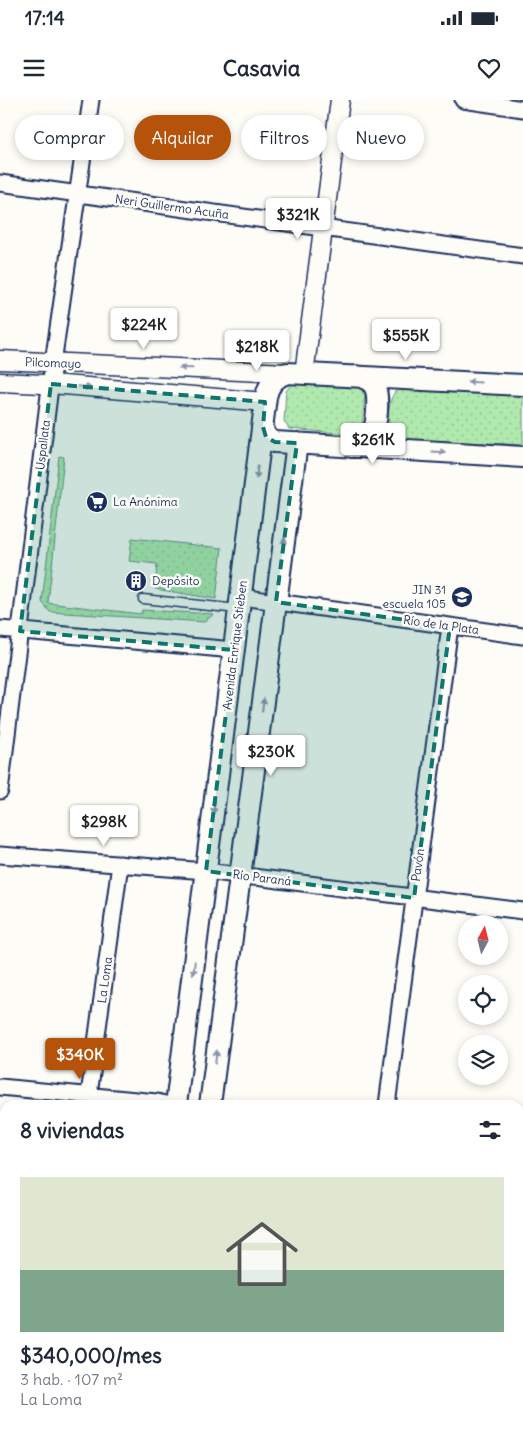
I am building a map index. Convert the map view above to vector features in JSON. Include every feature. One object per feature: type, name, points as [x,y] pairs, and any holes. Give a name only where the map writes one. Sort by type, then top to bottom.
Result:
[{"type":"main road","points":[[296,373],[523,385]]},
{"type":"main road","name":"Avenida Enrique Stieben","points":[[177,1100],[265,402],[272,382],[279,376],[296,373]]},
{"type":"main road","points":[[351,447],[363,444],[373,435],[377,407],[377,392],[373,384],[367,379],[355,376]]},
{"type":"main road","points":[[263,424],[264,434],[275,442],[523,457]]},
{"type":"main road","points":[[211,1100],[297,444]]},
{"type":"street","name":"Uspallata","points":[[0,791],[51,384],[90,100]]},
{"type":"street","points":[[296,373],[324,228],[340,100]]},
{"type":"street","points":[[463,100],[523,108]]},
{"type":"street","name":"Neri Guillermo Acuña","points":[[0,183],[523,256]]},
{"type":"street","name":"Pilcomayo","points":[[0,360],[296,373]]},
{"type":"street","name":"Pilcomayo","points":[[0,382],[51,384],[265,402]]},
{"type":"street","name":"Río de la Plata","points":[[240,603],[276,602],[523,636]]},
{"type":"street","name":"Pavón","points":[[388,1100],[450,626]]},
{"type":"street","points":[[0,629],[234,650]]},
{"type":"street","name":"Río Paraná","points":[[0,854],[206,872],[523,911]]},
{"type":"street","name":"La Loma","points":[[89,1096],[120,864]]},
{"type":"street","points":[[0,1087],[134,1100]]},
{"type":"lane","points":[[143,599],[215,606],[240,603]]},
{"type":"highlighted area","points":[[51,384],[265,402],[263,427],[266,437],[275,442],[297,443],[276,602],[450,626],[414,898],[206,871],[234,650],[20,631]]},
{"type":"green space","points":[[292,384],[354,386],[360,388],[365,395],[362,429],[357,433],[351,434],[289,429],[284,421],[286,391]]},
{"type":"green space","points":[[402,389],[523,395],[523,445],[405,439],[395,436],[390,427],[389,408],[392,396],[395,392]]},
{"type":"green space","points":[[59,456],[64,457],[48,603],[141,614],[142,610],[214,614],[204,622],[50,612],[42,602]]},
{"type":"green space","points":[[132,538],[222,548],[216,599],[155,589],[157,564],[129,561]]},
{"type":"place","name":"La Anónima","points":[[97,502]]},
{"type":"place","name":"Depósito","points":[[136,581]]},
{"type":"place","name":"JIN 31 escuela 105","points":[[462,597]]}]
